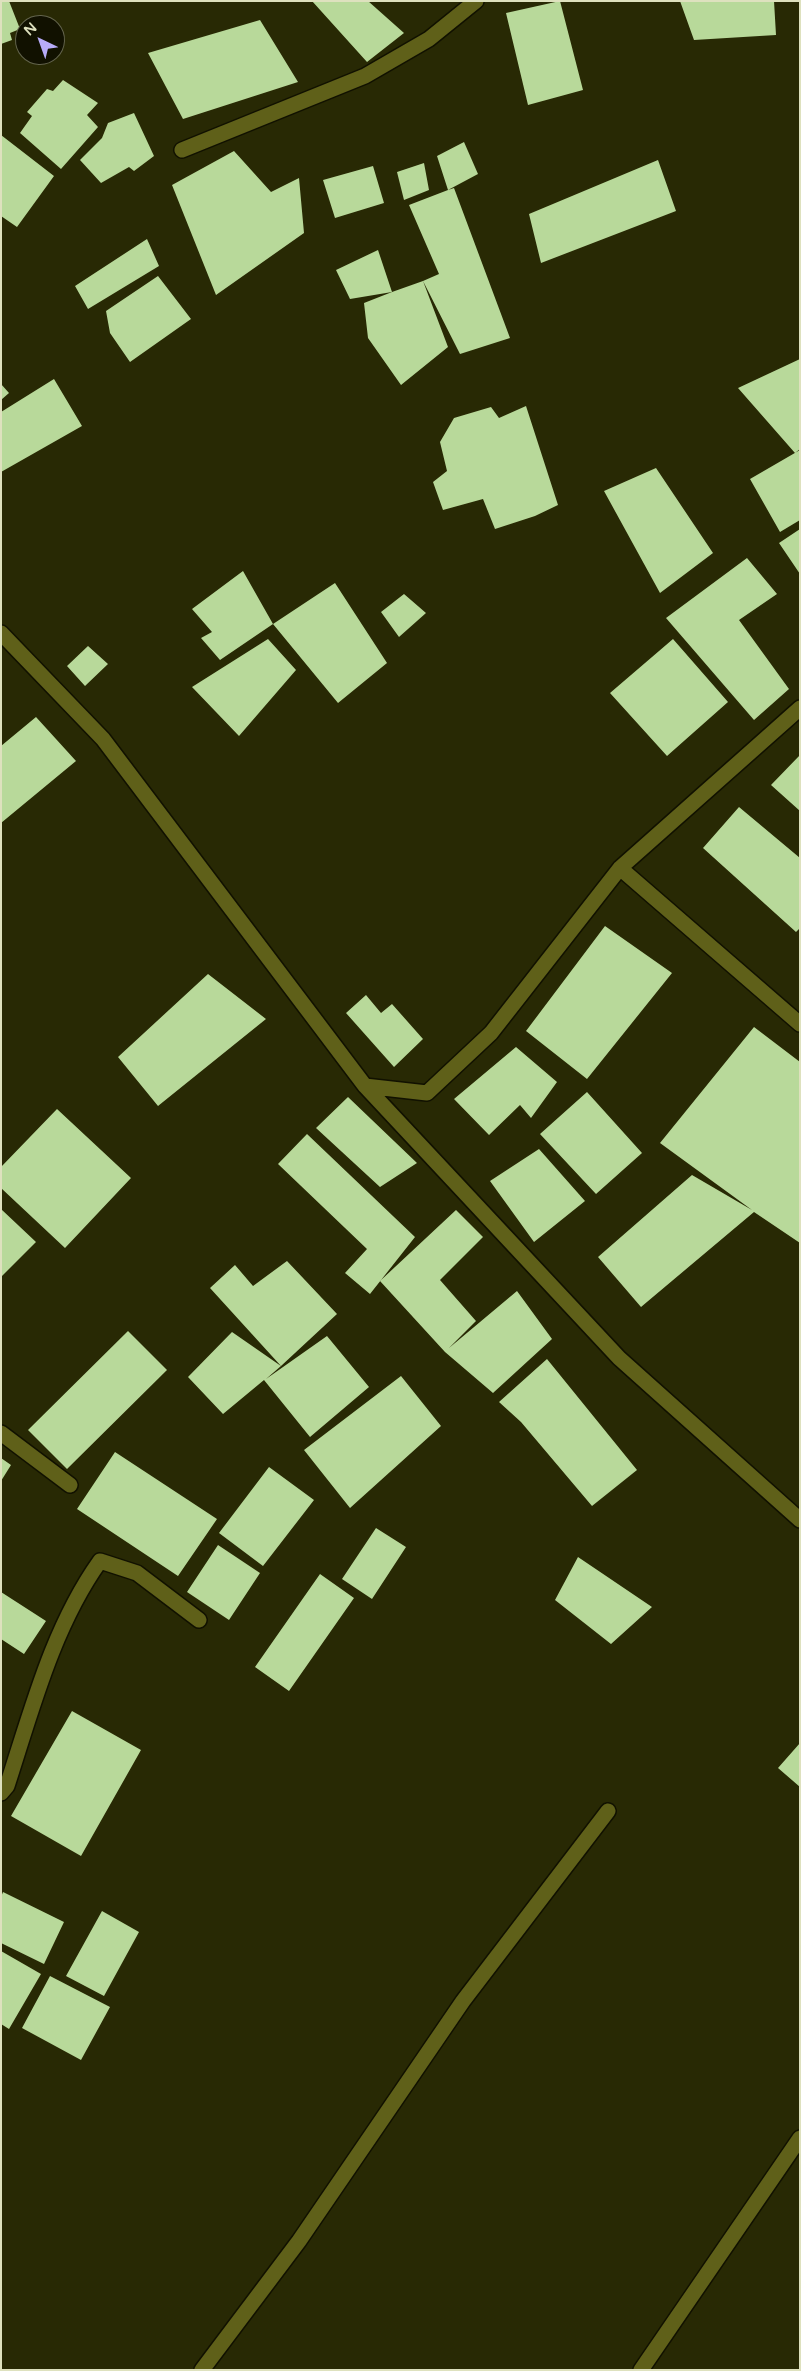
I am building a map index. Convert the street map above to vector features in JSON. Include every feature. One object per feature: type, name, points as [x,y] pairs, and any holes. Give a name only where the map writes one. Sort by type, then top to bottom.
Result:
[{"type":"street","points":[[182,150],[365,76],[429,39],[476,1]]},
{"type":"street","points":[[1,633],[102,739],[365,1086],[619,1358],[800,1520]]},
{"type":"street","points":[[365,1086],[427,1093],[491,1033],[620,868],[800,708]]},
{"type":"street","points":[[620,868],[800,1024]]},
{"type":"street","points":[[1,1433],[70,1485]]},
{"type":"street","points":[[1,1793],[7,1786],[45,1670],[82,1588],[100,1561],[137,1573],[199,1620]]},
{"type":"street","points":[[202,2370],[299,2241],[463,2001],[608,1811]]},
{"type":"street","points":[[641,2370],[800,2138]]},
{"type":"building","points":[[1,1],[9,1],[15,16],[15,31],[10,33],[12,40],[1,44]]},
{"type":"building","points":[[312,1],[368,1],[404,33],[367,62]]},
{"type":"building","points":[[560,1],[583,90],[528,105],[506,13]]},
{"type":"building","points":[[680,1],[774,1],[776,35],[694,40]]},
{"type":"building","points":[[260,20],[298,82],[183,119],[148,53]]},
{"type":"building","points":[[63,80],[98,103],[87,115],[98,127],[61,169],[20,133],[32,116],[27,112],[47,89],[53,91]]},
{"type":"building","points":[[134,113],[154,156],[134,171],[129,167],[101,183],[80,160],[102,138],[108,123]]},
{"type":"building","points":[[1,135],[54,176],[17,227],[1,216]]},
{"type":"building","points":[[464,142],[478,174],[448,190],[437,156]]},
{"type":"building","points":[[234,151],[271,192],[299,178],[304,233],[216,295],[172,185]]},
{"type":"building","points":[[658,160],[676,211],[541,263],[529,214]]},
{"type":"building","points":[[424,163],[429,190],[404,200],[397,172]]},
{"type":"building","points":[[373,166],[384,203],[335,218],[323,180]]},
{"type":"building","points":[[454,188],[510,338],[460,354],[423,281],[439,274],[409,205]]},
{"type":"building","points":[[147,239],[159,266],[88,309],[75,286]]},
{"type":"building","points":[[378,250],[392,292],[350,299],[336,270]]},
{"type":"building","points":[[158,276],[191,319],[130,362],[110,333],[106,311]]},
{"type":"building","points":[[423,281],[448,347],[401,385],[368,338],[364,303]]},
{"type":"building","points":[[800,359],[800,449],[795,453],[738,388]]},
{"type":"building","points":[[54,379],[82,426],[1,472],[1,412]]},
{"type":"building","points":[[1,384],[9,393],[1,400]]},
{"type":"building","points":[[526,406],[558,505],[535,516],[495,529],[483,499],[443,510],[433,482],[447,471],[440,442],[454,418],[491,407],[499,418]]},
{"type":"building","points":[[800,450],[800,520],[780,532],[750,479]]},
{"type":"building","points":[[656,468],[713,553],[660,593],[604,491]]},
{"type":"building","points":[[800,529],[800,574],[779,543]]},
{"type":"building","points":[[747,558],[777,594],[739,620],[789,689],[754,720],[666,618]]},
{"type":"building","points":[[243,571],[273,624],[220,660],[201,638],[212,632],[192,609]]},
{"type":"building","points":[[335,583],[387,663],[338,703],[273,624]]},
{"type":"building","points":[[404,594],[426,613],[399,637],[381,612]]},
{"type":"building","points":[[268,639],[296,670],[239,736],[192,687]]},
{"type":"building","points":[[673,639],[728,702],[667,756],[610,693]]},
{"type":"building","points":[[88,646],[108,664],[85,686],[67,666]]},
{"type":"building","points":[[36,717],[76,761],[1,823],[1,746]]},
{"type":"building","points":[[800,755],[800,811],[771,785]]},
{"type":"building","points":[[739,807],[800,858],[800,928],[796,932],[703,848]]},
{"type":"building","points":[[605,926],[672,973],[587,1079],[526,1031]]},
{"type":"building","points":[[208,974],[266,1019],[158,1106],[118,1057]]},
{"type":"building","points":[[366,995],[381,1013],[392,1004],[423,1039],[394,1067],[346,1013]]},
{"type":"building","points":[[754,1027],[800,1062],[800,1243],[754,1212],[641,1307],[598,1257],[692,1175],[752,1210],[660,1143]]},
{"type":"building","points":[[516,1047],[557,1082],[531,1118],[520,1105],[489,1135],[454,1099]]},
{"type":"building","points":[[587,1092],[642,1153],[596,1194],[540,1134]]},
{"type":"building","points":[[348,1097],[417,1163],[380,1187],[316,1128]]},
{"type":"building","points":[[57,1109],[131,1178],[65,1248],[1,1188],[1,1167]]},
{"type":"building","points":[[307,1134],[415,1237],[370,1294],[345,1273],[367,1249],[278,1164]]},
{"type":"building","points":[[539,1149],[585,1201],[534,1242],[490,1181]]},
{"type":"building","points":[[1,1209],[36,1242],[1,1277]]},
{"type":"building","points":[[456,1210],[483,1237],[440,1280],[476,1321],[449,1348],[517,1291],[552,1339],[493,1393],[445,1352],[380,1281]]},
{"type":"building","points":[[287,1261],[337,1314],[281,1366],[210,1288],[235,1265],[253,1286]]},
{"type":"building","points":[[128,1331],[167,1370],[67,1469],[28,1430]]},
{"type":"building","points":[[232,1332],[281,1366],[266,1379],[327,1336],[369,1387],[310,1437],[264,1380],[223,1414],[188,1377]]},
{"type":"building","points":[[547,1359],[637,1470],[592,1506],[521,1422],[499,1402]]},
{"type":"building","points":[[401,1376],[441,1426],[350,1508],[304,1450]]},
{"type":"building","points":[[115,1452],[217,1519],[178,1576],[77,1509]]},
{"type":"building","points":[[1,1458],[11,1465],[1,1481]]},
{"type":"building","points":[[269,1467],[314,1500],[263,1566],[219,1533]]},
{"type":"building","points":[[376,1528],[406,1547],[372,1599],[342,1579]]},
{"type":"building","points":[[218,1545],[260,1573],[229,1620],[187,1592]]},
{"type":"building","points":[[578,1557],[652,1607],[611,1644],[555,1600]]},
{"type":"building","points":[[320,1574],[354,1598],[289,1691],[255,1667]]},
{"type":"building","points":[[1,1592],[46,1621],[24,1654],[1,1639]]},
{"type":"building","points":[[72,1711],[141,1750],[81,1856],[11,1816]]},
{"type":"building","points":[[800,1743],[800,1787],[778,1768]]},
{"type":"building","points":[[3,1892],[64,1922],[44,1964],[1,1943],[1,1897]]},
{"type":"building","points":[[102,1911],[139,1932],[104,1996],[66,1976]]},
{"type":"building","points":[[1,1951],[41,1974],[9,2029],[1,2024]]},
{"type":"building","points":[[50,1976],[110,2007],[81,2060],[22,2028]]}]
